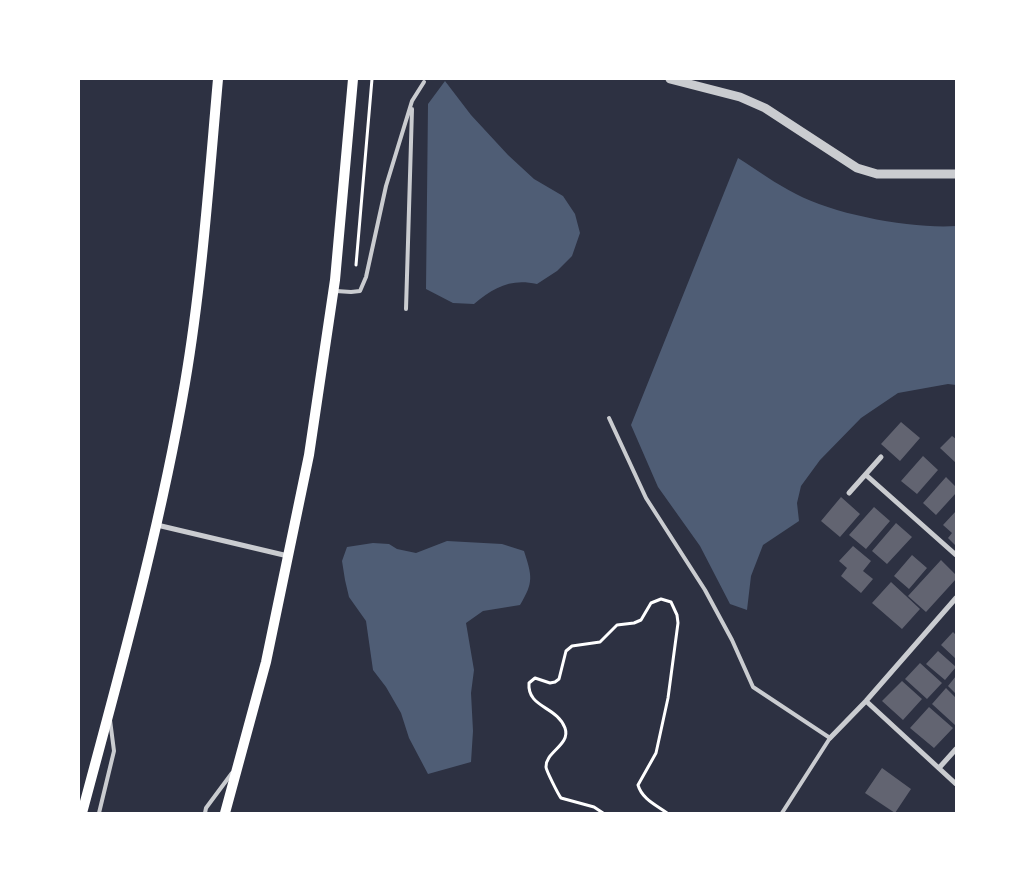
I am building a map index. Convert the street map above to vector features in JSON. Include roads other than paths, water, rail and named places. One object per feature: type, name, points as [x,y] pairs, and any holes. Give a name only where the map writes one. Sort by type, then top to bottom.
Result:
[{"type":"main road","points":[[82,813],[157,525],[185,382],[206,227],[218,79]]},
{"type":"main road","points":[[226,813],[266,662],[309,455],[333,290],[353,79]]},
{"type":"street","points":[[670,79],[740,98],[765,108],[837,157],[857,168],[877,174],[956,174]]},
{"type":"street","points":[[849,493],[882,457]]},
{"type":"street","points":[[866,475],[956,555]]},
{"type":"street","points":[[157,525],[289,556]]},
{"type":"street","points":[[830,738],[866,701],[956,598]]},
{"type":"street","points":[[866,701],[956,784]]},
{"type":"street","points":[[939,768],[956,749]]},
{"type":"lane","points":[[333,290],[360,291],[366,277],[386,186],[412,101],[424,82]]},
{"type":"lane","points":[[406,309],[412,101]]},
{"type":"lane","points":[[609,418],[646,498],[705,590],[732,640],[753,687],[830,738],[782,813]]},
{"type":"lane","points":[[99,813],[114,751],[109,710]]},
{"type":"lane","points":[[205,813],[206,808],[240,763]]},
{"type":"water","points":[[445,81],[471,115],[508,155],[534,179],[563,196],[575,214],[580,233],[572,256],[557,271],[537,284],[519,282],[503,285],[474,304],[453,303],[426,289],[428,104]]},
{"type":"water","points":[[738,158],[789,190],[812,202],[831,208],[897,223],[956,226],[956,385],[948,384],[898,393],[861,418],[820,460],[801,486],[797,503],[799,521],[763,545],[751,576],[747,610],[730,604],[700,546],[658,487],[631,425]]},
{"type":"water","points":[[447,541],[502,544],[524,551],[529,567],[530,584],[520,605],[483,611],[466,623],[474,670],[471,693],[473,731],[471,762],[428,774],[409,738],[401,713],[386,687],[373,670],[366,621],[349,597],[342,561],[347,547],[373,543],[389,544],[397,549],[416,553]]}]
